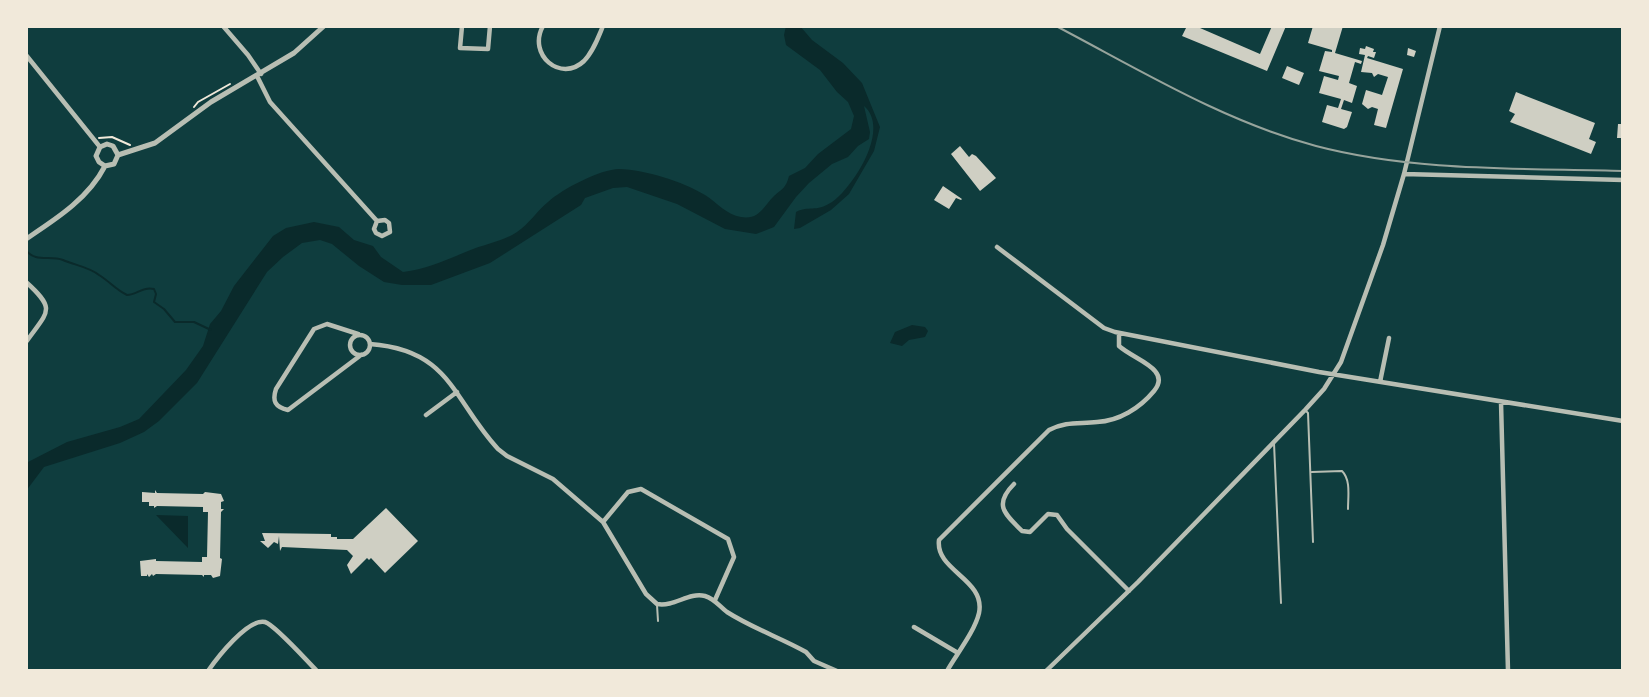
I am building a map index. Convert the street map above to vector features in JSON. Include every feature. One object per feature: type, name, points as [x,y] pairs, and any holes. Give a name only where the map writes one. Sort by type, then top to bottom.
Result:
[{"type":"street","points":[[223,26],[248,55],[270,102],[377,221]]},
{"type":"street","points":[[118,155],[113,146],[107,144],[100,147],[96,156],[104,166],[114,164],[118,155],[155,143],[211,102],[294,53],[324,26]]},
{"type":"street","points":[[461,26],[460,48],[488,49],[491,26]]},
{"type":"street","points":[[542,26],[538,43],[543,58],[552,65],[566,68],[584,61],[603,26]]},
{"type":"street","points":[[1046,671],[1305,410],[1334,374],[1345,351],[1383,245],[1404,174],[1440,26]]},
{"type":"street","points":[[26,55],[100,147]]},
{"type":"street","points":[[26,239],[93,187],[104,166]]},
{"type":"street","points":[[1404,174],[1623,180]]},
{"type":"street","points":[[997,247],[1104,328],[1119,333],[1334,374],[1623,421]]},
{"type":"street","points":[[26,282],[43,297],[47,305],[46,313],[26,342]]},
{"type":"street","points":[[327,324],[368,338],[370,344],[366,353],[288,410],[280,409],[274,402],[276,389],[314,329],[327,324]]},
{"type":"street","points":[[947,671],[979,612],[974,588],[942,555],[939,540],[1049,430],[1073,422],[1096,423],[1118,418],[1133,410],[1154,391],[1159,382],[1158,374],[1119,346],[1119,333]]},
{"type":"street","points":[[358,334],[353,337],[349,347],[351,352],[361,355]]},
{"type":"street","points":[[1380,382],[1389,338]]},
{"type":"street","points":[[370,344],[388,345],[431,362],[457,392],[498,449],[553,478],[603,522],[646,594],[657,604],[672,604],[692,596],[715,600],[726,611],[806,652],[814,661],[836,671]]},
{"type":"street","points":[[426,415],[457,392]]},
{"type":"street","points":[[1501,402],[1508,671]]},
{"type":"street","points":[[1014,484],[1002,500],[1004,510],[1022,531],[1030,532],[1048,514],[1057,516],[1129,590]]},
{"type":"street","points":[[603,522],[628,492],[641,489],[728,539],[734,557],[715,600]]},
{"type":"street","points":[[208,671],[218,656],[257,622],[274,628],[317,671]]},
{"type":"street","points":[[914,627],[958,653]]},
{"type":"lane","points":[[1305,410],[1308,413],[1313,542]]},
{"type":"lane","points":[[1273,442],[1281,603]]},
{"type":"lane","points":[[1311,472],[1342,471],[1346,474],[1348,509]]},
{"type":"lane","points":[[657,604],[657,621]]},
{"type":"water","points":[[786,26],[800,26],[812,40],[843,63],[862,83],[880,127],[874,151],[849,194],[831,210],[794,229],[796,212],[821,207],[841,195],[866,157],[873,129],[871,116],[864,106],[869,139],[809,183],[774,227],[756,234],[725,229],[677,204],[627,187],[613,188],[585,198],[581,205],[490,263],[431,285],[384,282],[332,244],[320,240],[302,243],[267,272],[197,383],[159,421],[144,432],[120,443],[44,467],[26,491],[28,462],[67,442],[139,419],[186,370],[203,346],[210,324],[221,311],[234,286],[273,236],[286,228],[314,222],[339,227],[354,240],[373,246],[381,257],[403,272],[412,271],[499,241],[521,229],[562,191],[592,176],[619,169],[652,174],[686,185],[736,216],[756,215],[783,188],[789,176],[805,168],[818,154],[851,129],[854,116],[848,102],[820,70],[786,45]]},
{"type":"water","points":[[912,325],[925,327],[928,331],[925,337],[909,340],[902,346],[890,343],[895,332]]},
{"type":"water","points":[[156,515],[188,516],[188,548]]},
{"type":"building","points":[[1187,26],[1201,26],[1200,28],[1260,54],[1272,26],[1286,26],[1267,71],[1182,36]]},
{"type":"building","points":[[1313,26],[1343,26],[1335,53],[1362,61],[1361,64],[1355,62],[1349,83],[1357,86],[1352,103],[1344,100],[1341,109],[1352,112],[1344,129],[1322,122],[1327,105],[1338,108],[1341,99],[1319,93],[1324,76],[1338,80],[1339,76],[1319,71],[1325,51],[1332,50],[1308,43]]},
{"type":"building","points":[[1366,46],[1376,52],[1374,58],[1367,58],[1403,69],[1386,128],[1374,125],[1378,109],[1368,109],[1362,104],[1366,90],[1382,95],[1388,77],[1378,74],[1374,77],[1372,73],[1361,72],[1365,55],[1359,54],[1360,48],[1365,49]]},
{"type":"building","points":[[1408,48],[1416,51],[1414,57],[1407,55]]},
{"type":"building","points":[[1287,66],[1304,73],[1299,85],[1282,78]]},
{"type":"building","points":[[1516,92],[1595,123],[1589,139],[1596,142],[1591,154],[1510,122],[1515,114],[1509,111]]},
{"type":"building","points":[[1618,124],[1623,124],[1623,138],[1617,138]]},
{"type":"building","points":[[960,146],[969,157],[972,154],[976,156],[996,178],[980,191],[951,154]]},
{"type":"building","points":[[943,186],[962,199],[956,198],[949,209],[934,200]]},
{"type":"building","points":[[155,490],[157,493],[221,494],[224,501],[221,502],[221,509],[224,509],[221,512],[220,576],[141,576],[140,561],[156,559],[202,562],[202,557],[207,557],[208,512],[203,512],[203,507],[154,508],[149,506],[149,502],[142,502],[142,492],[155,493]]},
{"type":"building","points":[[386,508],[418,541],[385,573],[371,558],[367,558],[351,574],[347,565],[353,556],[347,550],[282,547],[280,551],[279,536],[278,544],[274,542],[268,548],[260,541],[265,541],[262,533],[331,534],[331,537],[337,539],[353,539]]},
{"type":"waterway","points":[[26,250],[38,258],[58,259],[91,270],[127,295],[154,289],[154,302],[175,322],[194,322],[211,330]]},
{"type":"railway","points":[[1056,26],[1215,109],[1316,146],[1430,165],[1623,171]]}]
